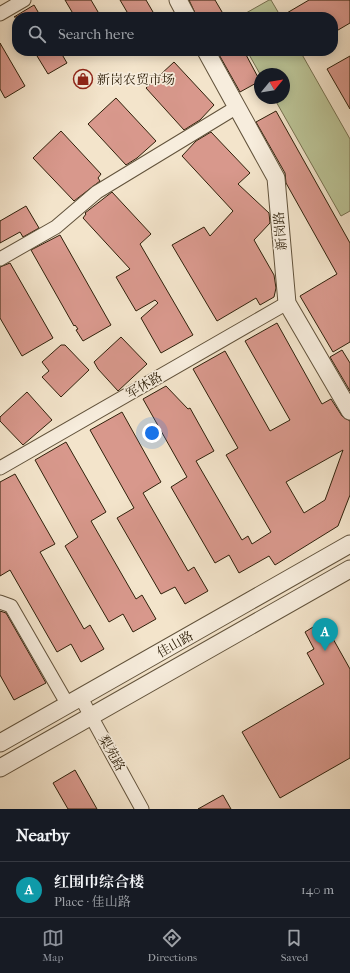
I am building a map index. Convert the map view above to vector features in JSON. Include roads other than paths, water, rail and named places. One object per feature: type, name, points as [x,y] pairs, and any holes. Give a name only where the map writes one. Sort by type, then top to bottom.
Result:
[{"type":"street","points":[[0,14],[24,0]]},
{"type":"street","points":[[178,0],[184,12]]},
{"type":"street","name":"新岗路","points":[[209,56],[276,178],[288,303],[350,411]]},
{"type":"street","points":[[0,259],[56,227],[97,192],[237,107]]},
{"type":"street","name":"军休路","points":[[0,468],[288,303]]},
{"type":"street","name":"佳山路","points":[[0,743],[350,544]]},
{"type":"street","name":"佳山路","points":[[0,768],[350,569]]},
{"type":"street","name":"梨苑路","points":[[0,602],[11,606],[75,701],[92,717],[142,809]]},
{"type":"place","name":"新岗农贸市场","points":[[83,79]]},
{"type":"place","name":"红围巾综合楼","points":[[325,651]]}]
